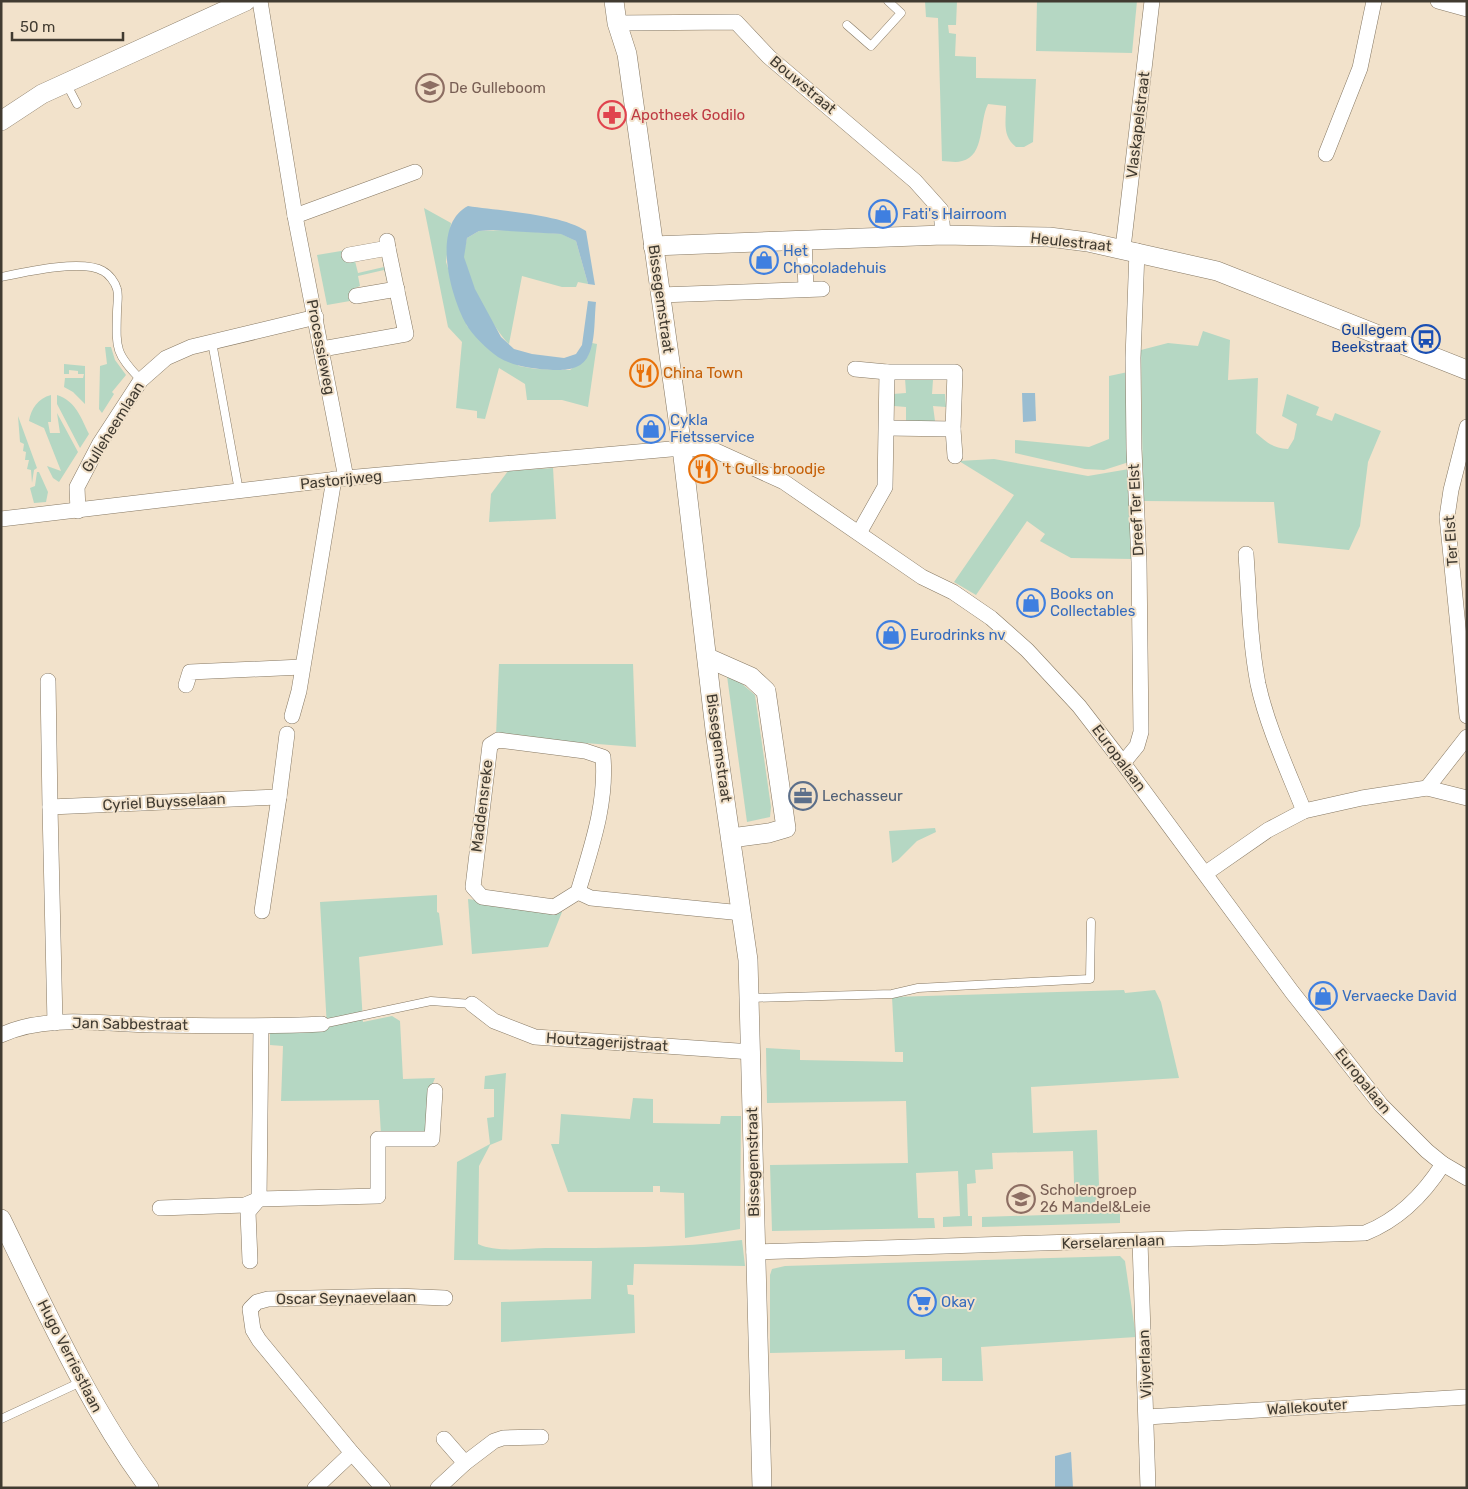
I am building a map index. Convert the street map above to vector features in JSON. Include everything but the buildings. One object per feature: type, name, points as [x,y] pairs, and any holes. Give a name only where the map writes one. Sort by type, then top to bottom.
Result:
[{"type":"street","points":[[1,121],[42,94],[246,1]]},
{"type":"street","name":"Processieweg","points":[[260,1],[295,216],[322,349],[340,479],[302,667],[299,691],[292,716]]},
{"type":"street","name":"Bissegemstraat","points":[[614,1],[617,23],[628,54],[682,448],[716,738],[742,913],[750,998],[752,1052],[754,1252],[762,1488]]},
{"type":"street","name":"Vlaskapelstraat","points":[[1130,250],[1152,1]]},
{"type":"street","points":[[1326,154],[1360,68],[1374,1]]},
{"type":"street","points":[[1438,1],[1466,8]]},
{"type":"street","name":"Bouwstraat","points":[[617,23],[736,22],[769,57],[915,181],[941,210],[943,234]]},
{"type":"street","points":[[295,216],[415,172]]},
{"type":"street","name":"Heulestraat","points":[[654,246],[943,234],[1048,237],[1130,250],[1217,271],[1467,370]]},
{"type":"street","points":[[804,239],[806,289]]},
{"type":"street","points":[[322,349],[406,334],[388,244],[349,255]]},
{"type":"street","name":"Dreef Ter Elst","points":[[1123,763],[1137,746],[1141,732],[1139,562],[1134,456],[1130,250]]},
{"type":"street","points":[[356,296],[396,289]]},
{"type":"street","points":[[660,296],[822,289]]},
{"type":"street","name":"Gulleheemlaan","points":[[78,511],[77,487],[84,471],[141,380],[166,358],[191,347],[316,317]]},
{"type":"street","points":[[855,369],[887,372],[955,372],[953,429],[955,456]]},
{"type":"street","points":[[859,533],[884,487],[887,372]]},
{"type":"street","name":"Ter Elst","points":[[1467,427],[1453,480],[1447,517],[1467,716]]},
{"type":"street","points":[[887,428],[953,429]]},
{"type":"street","name":"Europalaan","points":[[682,448],[714,450],[784,482],[922,577],[953,592],[991,618],[1027,650],[1079,706],[1206,874],[1292,992],[1381,1106],[1444,1164],[1467,1178]]},
{"type":"street","name":"Pastorijweg","points":[[1,519],[340,479],[682,448]]},
{"type":"street","points":[[1246,554],[1251,630],[1259,686],[1281,754],[1304,811]]},
{"type":"street","points":[[708,658],[751,677],[766,691],[786,828],[769,833],[732,838]]},
{"type":"street","points":[[186,685],[190,672],[302,667]]},
{"type":"street","points":[[48,681],[54,1023]]},
{"type":"street","points":[[262,911],[287,734]]},
{"type":"street","points":[[1428,788],[1467,737]]},
{"type":"street","name":"Maddensreke","points":[[498,740],[585,751],[603,757],[604,773],[600,810],[593,846],[578,892],[554,907],[482,897],[473,887],[490,745],[493,742],[498,740]]},
{"type":"street","points":[[1206,874],[1268,830],[1304,811],[1362,798],[1428,788],[1467,798]]},
{"type":"street","name":"Cyriel Buysselaan","points":[[50,807],[279,797]]},
{"type":"street","points":[[578,892],[591,898],[742,913]]},
{"type":"street","name":"Houtzagerijstraat","points":[[472,1004],[494,1021],[535,1037],[752,1052]]},
{"type":"street","name":"Jan Sabbestraat","points":[[1,1035],[18,1027],[54,1023],[261,1027],[322,1024]]},
{"type":"street","points":[[250,1261],[248,1212],[259,1199],[261,1027]]},
{"type":"street","points":[[160,1208],[246,1206],[259,1199],[378,1196],[378,1139],[432,1139],[435,1091]]},
{"type":"street","name":"Kerselarenlaan","points":[[754,1252],[1365,1234],[1386,1225],[1431,1184],[1444,1164]]},
{"type":"street","name":"Hugo Verriestlaan","points":[[1,1219],[82,1381],[124,1454],[149,1488]]},
{"type":"street","name":"Vijverlaan","points":[[1140,1241],[1148,1488]]},
{"type":"street","name":"Oscar Seynaevelaan","points":[[383,1488],[259,1340],[253,1330],[250,1309],[257,1302],[268,1299],[396,1296],[445,1298]]},
{"type":"street","name":"Wallekouter","points":[[1146,1417],[1467,1397]]},
{"type":"street","points":[[438,1488],[465,1463],[494,1441],[502,1438],[541,1437]]},
{"type":"street","points":[[444,1440],[465,1463]]},
{"type":"street","points":[[315,1488],[352,1453]]},
{"type":"lane","points":[[847,25],[871,46],[900,13],[888,1]]},
{"type":"lane","points":[[66,83],[77,104]]},
{"type":"lane","points":[[1,278],[20,273],[87,266],[102,270],[109,275],[118,290],[116,345],[122,360],[141,380]]},
{"type":"lane","points":[[212,342],[238,491]]},
{"type":"lane","points":[[750,998],[892,994],[918,988],[1090,979],[1090,922]]},
{"type":"lane","points":[[322,1024],[431,1002],[472,1004]]},
{"type":"lane","points":[[1,1419],[82,1381]]},
{"type":"green space","points":[[925,1],[957,1],[956,25],[948,25],[949,33],[956,34],[955,56],[976,57],[976,78],[1036,79],[1033,142],[1024,147],[1016,147],[1007,133],[1005,123],[1006,106],[988,104],[978,145],[974,152],[969,158],[962,161],[942,161],[938,18],[926,17]]},
{"type":"green space","points":[[1037,1],[1137,1],[1132,53],[1036,51]]},
{"type":"green space","points":[[424,208],[451,223],[446,262],[467,326],[519,366],[536,369],[570,370],[587,357],[592,343],[597,344],[588,407],[562,400],[527,400],[525,384],[499,368],[485,419],[477,418],[477,411],[456,408],[462,342],[448,327]]},
{"type":"green space","points":[[507,230],[562,234],[576,241],[588,284],[578,282],[576,287],[562,287],[522,276],[509,344],[496,327],[482,303],[470,278],[464,256],[467,238],[479,231]]},
{"type":"green space","points":[[347,250],[355,261],[358,273],[384,267],[382,258],[384,257],[389,280],[387,281],[384,270],[358,276],[360,286],[355,288],[355,292],[349,293],[350,301],[327,305],[317,255]]},
{"type":"green space","points":[[1203,331],[1230,340],[1228,380],[1258,378],[1256,433],[1270,444],[1278,448],[1288,449],[1294,439],[1297,424],[1282,416],[1287,394],[1319,407],[1316,415],[1332,421],[1335,413],[1381,431],[1368,462],[1360,526],[1349,550],[1278,543],[1274,502],[1143,501],[1141,350],[1168,343],[1198,346]]},
{"type":"green space","points":[[105,347],[111,347],[115,360],[126,375],[112,392],[114,394],[102,413],[99,409],[100,366],[107,364]]},
{"type":"green space","points":[[64,364],[85,366],[85,404],[73,392],[64,387],[65,378],[83,378],[84,374],[78,374],[78,371],[69,370],[69,374],[64,374]]},
{"type":"green space","points":[[1128,372],[1129,462],[1104,470],[1085,469],[1015,453],[1015,440],[1089,447],[1109,439],[1109,376]]},
{"type":"green space","points":[[905,378],[933,380],[932,394],[945,394],[946,407],[933,406],[935,421],[906,422],[906,407],[894,406],[893,394],[906,393]]},
{"type":"green space","points":[[51,395],[51,422],[48,422],[50,433],[60,433],[57,413],[78,452],[59,482],[53,478],[47,466],[61,471],[44,428],[29,421],[31,412],[36,405],[46,396]]},
{"type":"green space","points":[[57,395],[69,401],[80,416],[89,434],[80,448],[57,404]]},
{"type":"green space","points":[[18,416],[37,468],[34,470],[32,483],[31,470],[27,469],[29,460],[25,460],[24,444],[20,442]]},
{"type":"green space","points":[[994,459],[1088,476],[1129,469],[1132,559],[1071,558],[1040,541],[1045,534],[1027,521],[976,595],[954,582],[1014,495],[959,461]]},
{"type":"green space","points":[[553,468],[556,519],[489,522],[491,494],[508,471]]},
{"type":"green space","points":[[37,472],[39,472],[48,492],[46,502],[34,503],[30,488],[35,486]]},
{"type":"green space","points":[[499,664],[633,664],[636,747],[496,736]]},
{"type":"green space","points":[[727,676],[741,683],[755,695],[771,807],[770,817],[747,822]]},
{"type":"green space","points":[[935,828],[936,832],[917,841],[898,860],[892,863],[889,831]]},
{"type":"green space","points":[[437,895],[437,912],[439,913],[443,945],[359,957],[363,1022],[392,1016],[400,1021],[403,1079],[435,1078],[431,1088],[429,1136],[381,1135],[379,1100],[281,1101],[283,1046],[270,1045],[270,1033],[327,1028],[320,902]]},
{"type":"green space","points":[[468,899],[562,912],[548,947],[472,954]]},
{"type":"green space","points":[[1124,990],[1125,993],[1155,990],[1161,1002],[1179,1078],[1031,1087],[1033,1133],[1097,1130],[1100,1213],[1120,1213],[1120,1223],[982,1227],[982,1217],[1075,1214],[1073,1151],[992,1153],[993,1169],[975,1170],[976,1183],[967,1184],[968,1216],[972,1216],[972,1226],[943,1227],[943,1217],[960,1216],[958,1171],[916,1173],[918,1218],[934,1218],[935,1228],[772,1231],[770,1165],[908,1163],[906,1101],[767,1103],[766,1048],[800,1050],[800,1060],[903,1062],[903,1052],[895,1052],[892,997]]},
{"type":"green space","points":[[506,1073],[502,1140],[490,1145],[479,1166],[478,1244],[486,1247],[512,1249],[620,1248],[742,1240],[745,1266],[634,1264],[633,1285],[627,1285],[628,1294],[634,1295],[635,1333],[501,1342],[501,1302],[591,1299],[592,1261],[454,1260],[457,1162],[490,1144],[487,1118],[494,1117],[494,1089],[484,1089],[485,1076]]},
{"type":"green space","points":[[633,1098],[653,1099],[653,1123],[720,1124],[721,1116],[741,1116],[740,1229],[685,1238],[684,1193],[660,1192],[660,1186],[653,1186],[653,1192],[568,1192],[551,1144],[559,1144],[561,1114],[630,1119]]},
{"type":"green space","points":[[1120,1256],[1125,1261],[1136,1337],[981,1347],[983,1381],[942,1381],[942,1358],[905,1359],[905,1350],[770,1353],[770,1275],[772,1269],[785,1266]]},
{"type":"water","points":[[468,206],[546,217],[575,225],[586,231],[595,285],[588,284],[576,241],[561,234],[493,230],[479,231],[467,238],[464,257],[475,289],[501,337],[514,349],[532,354],[564,358],[576,354],[582,345],[588,301],[596,302],[592,345],[587,358],[580,365],[567,369],[553,370],[531,368],[511,363],[498,357],[476,337],[466,324],[454,296],[447,261],[447,244],[450,228],[457,215]]},
{"type":"water","points":[[1022,393],[1035,393],[1036,421],[1023,422]]},
{"type":"water","points":[[1071,1452],[1073,1488],[1055,1488],[1055,1456]]},
{"type":"place","name":"De Gulleboom","points":[[430,88]]},
{"type":"place","name":"Apotheek Godilo","points":[[612,115]]},
{"type":"place","name":"Fati's Hairroom","points":[[883,214]]},
{"type":"place","name":"Het Chocoladehuis","points":[[764,260]]},
{"type":"place","name":"Gullegem Beekstraat","points":[[1426,339]]},
{"type":"place","name":"China Town","points":[[644,373]]},
{"type":"place","name":"Cykla Fietsservice","points":[[651,429]]},
{"type":"place","name":"'t Gulls broodje","points":[[703,469]]},
{"type":"place","name":"Books on Collectables","points":[[1031,603]]},
{"type":"place","name":"Eurodrinks nv","points":[[891,635]]},
{"type":"place","name":"Lechasseur","points":[[803,796]]},
{"type":"place","name":"Vervaecke David","points":[[1323,996]]},
{"type":"place","name":"Scholengroep 26 Mandel&Leie","points":[[1021,1199]]},
{"type":"place","name":"Okay","points":[[922,1302]]}]
